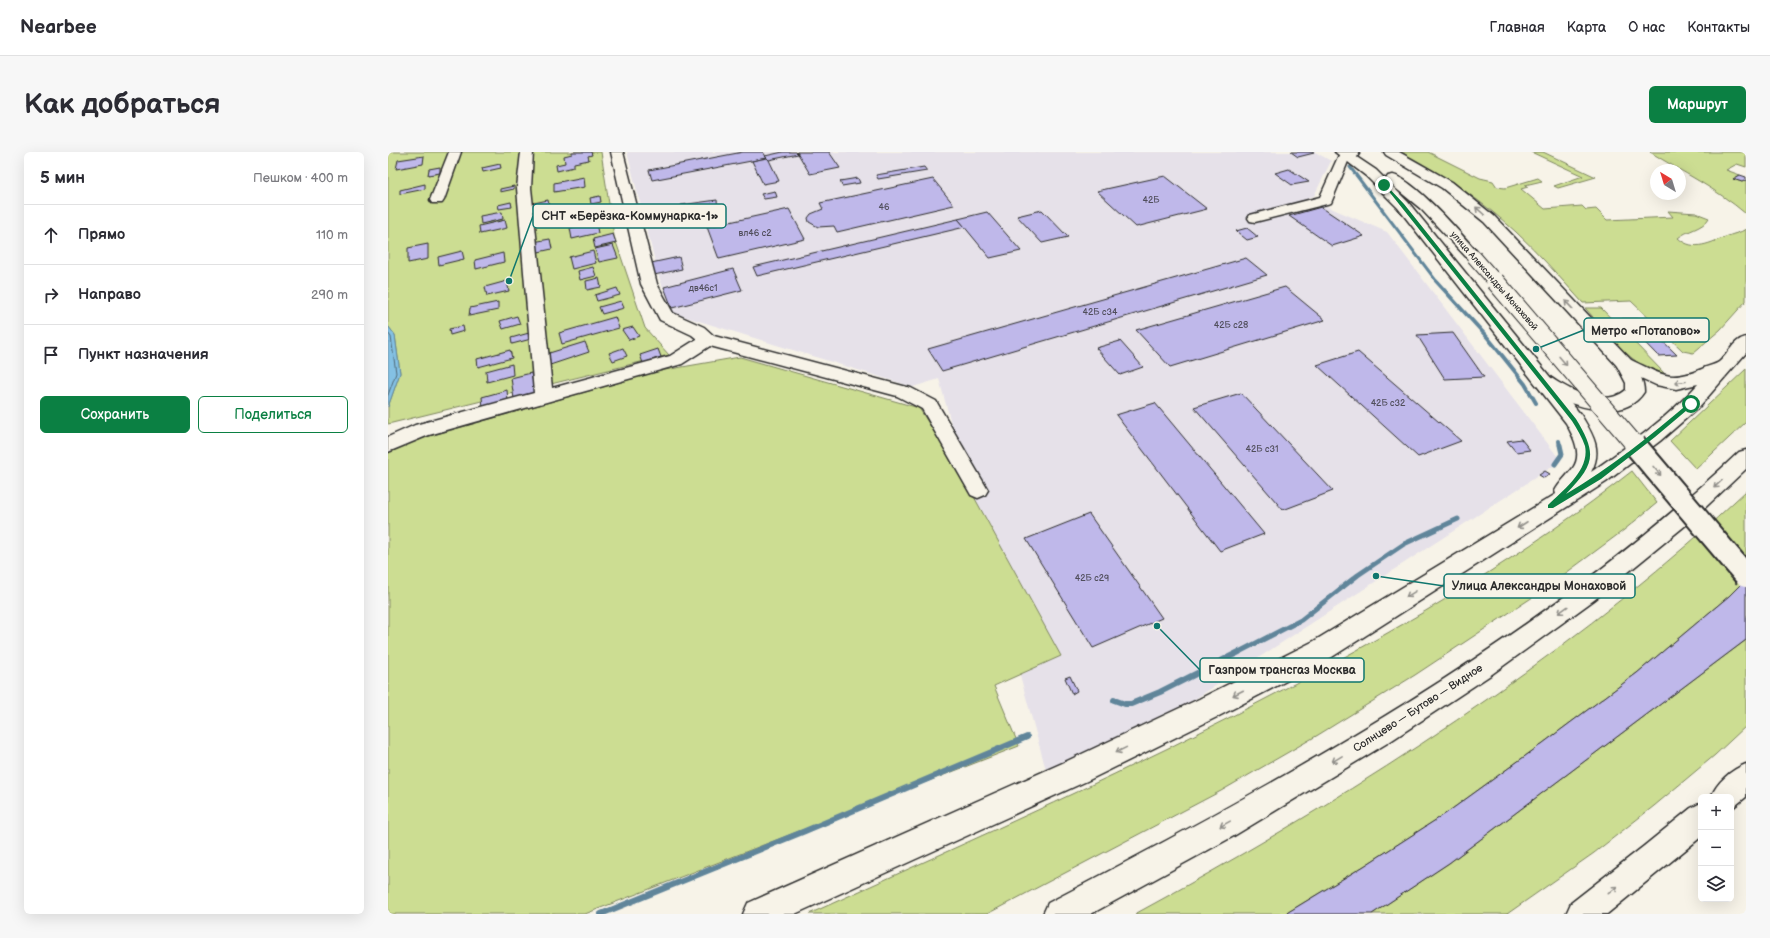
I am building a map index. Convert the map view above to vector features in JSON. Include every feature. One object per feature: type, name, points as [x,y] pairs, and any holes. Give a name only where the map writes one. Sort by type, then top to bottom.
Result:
[{"type":"main road","points":[[437,200],[455,152]]},
{"type":"main road","points":[[526,152],[524,188],[544,397]]},
{"type":"main road","points":[[617,152],[649,284],[666,316],[698,331],[708,340],[904,392],[929,405],[978,490]]},
{"type":"main road","points":[[1255,218],[1326,200],[1341,162],[1344,156],[1348,153],[1371,173],[1403,205],[1574,420],[1584,436],[1588,448],[1586,462],[1580,475],[1550,506]]},
{"type":"main road","name":"улица Александры Монаховой","points":[[1348,153],[1386,174],[1424,203],[1481,257],[1608,391],[1746,555]]},
{"type":"main road","points":[[1386,157],[1447,185],[1489,219],[1625,364],[1635,383],[1635,392],[1632,397],[1618,403],[1599,404],[1578,399],[1558,391],[1542,380]]},
{"type":"main road","name":"улица Александры Монаховой","points":[[1386,157],[1436,202],[1746,576]]},
{"type":"main road","points":[[388,445],[422,430],[676,360],[708,340]]},
{"type":"main road","points":[[759,914],[1077,771],[1222,701],[1323,649],[1501,539],[1550,506],[1599,477],[1653,436],[1691,404],[1746,342]]},
{"type":"main road","points":[[1625,364],[1656,379],[1676,383],[1690,381],[1729,362]]},
{"type":"main road","name":"Солнцево — Бутово — Видное","points":[[1060,914],[1274,797],[1448,689],[1529,635],[1632,557],[1712,489],[1746,457]]},
{"type":"main road","points":[[1728,794],[1746,778]]},
{"type":"main road","points":[[1582,914],[1655,857],[1698,821]]},
{"type":"shaded area","points":[[627,152],[1315,152],[1331,161],[1314,196],[1307,198],[1387,232],[1561,461],[1052,792],[939,379],[913,387],[673,313],[659,277]]},
{"type":"green space","points":[[388,152],[601,152],[614,236],[645,328],[669,355],[388,424],[388,407],[400,373],[395,335],[388,326]]},
{"type":"green space","points":[[1401,152],[1428,152],[1480,178],[1493,181],[1497,187],[1505,188],[1538,178],[1542,181],[1525,185],[1528,187],[1521,189],[1545,209],[1582,206],[1586,210],[1596,209],[1607,220],[1673,217],[1668,211],[1696,213],[1709,218],[1703,225],[1678,238],[1690,245],[1703,245],[1746,229],[1746,301],[1720,330],[1693,353],[1683,351],[1631,301],[1583,303],[1534,249],[1503,220],[1461,188],[1432,169]]},
{"type":"green space","points":[[1531,152],[1543,152],[1596,177],[1558,188],[1554,186],[1583,176]]},
{"type":"green space","points":[[1650,152],[1746,152],[1746,167],[1737,164],[1726,170],[1740,175],[1733,179],[1742,182],[1746,180],[1746,214],[1735,205],[1686,174],[1686,164],[1670,164]]},
{"type":"green space","points":[[1585,308],[1601,308],[1665,374],[1653,371],[1631,357],[1611,338]]},
{"type":"green space","points":[[740,357],[919,408],[967,484],[1061,656],[994,686],[1019,746],[585,914],[388,914],[388,448],[659,371]]},
{"type":"green space","points":[[1746,369],[1746,422],[1696,469],[1670,441]]},
{"type":"green space","points":[[1632,471],[1657,503],[1624,530],[1539,593],[1415,675],[1318,735],[1221,791],[987,914],[809,914],[1114,774],[1294,684],[1382,636],[1510,559],[1551,531]]},
{"type":"green space","points":[[1746,491],[1746,579],[1729,596],[1637,673],[1445,814],[1285,914],[1135,914],[1208,874],[1351,789],[1422,744],[1491,697],[1624,597],[1695,538]]},
{"type":"green space","points":[[1746,640],[1746,726],[1715,755],[1654,806],[1594,853],[1507,914],[1372,914],[1449,863]]},
{"type":"water","points":[[388,326],[395,335],[400,373],[388,407]]},
{"type":"building","points":[[572,152],[591,152],[592,155],[588,156],[589,160],[574,163],[574,167],[557,171],[556,165],[565,163],[564,156],[572,154]]},
{"type":"building","points":[[743,152],[763,152],[767,158],[652,180],[649,170]]},
{"type":"building","points":[[783,152],[796,152],[798,154],[769,160],[765,156]]},
{"type":"building","points":[[797,152],[829,152],[840,168],[810,174]]},
{"type":"building","points":[[1291,152],[1312,152],[1314,153],[1298,157]]},
{"type":"building","points":[[424,156],[423,164],[396,169],[398,160]]},
{"type":"building","points":[[767,158],[779,181],[763,184],[752,161]]},
{"type":"building","points":[[500,164],[501,168],[483,172],[482,168]]},
{"type":"building","points":[[440,167],[440,173],[428,175],[429,169]]},
{"type":"building","points":[[924,167],[927,171],[878,179],[876,175]]},
{"type":"building","points":[[1289,169],[1309,182],[1292,185],[1275,173]]},
{"type":"building","points":[[1740,175],[1746,177],[1746,180],[1742,182],[1733,179]]},
{"type":"building","points":[[1165,176],[1207,209],[1136,227],[1097,191]]},
{"type":"building","points":[[584,177],[585,187],[554,192],[554,183]]},
{"type":"building","points":[[858,178],[860,183],[842,186],[840,181]]},
{"type":"building","points":[[933,179],[954,205],[837,232],[834,226],[818,227],[809,222],[808,218],[811,214],[823,209],[820,203]]},
{"type":"building","points":[[425,184],[425,189],[400,194],[400,190]]},
{"type":"building","points":[[514,186],[514,189],[500,192],[500,189]]},
{"type":"building","points":[[775,191],[777,197],[764,199],[761,194]]},
{"type":"building","points":[[600,196],[601,202],[591,204],[590,198]]},
{"type":"building","points":[[548,200],[550,211],[536,214],[534,203]]},
{"type":"building","points":[[717,200],[718,210],[681,215],[681,205]]},
{"type":"building","points":[[511,202],[512,207],[499,209],[498,205]]},
{"type":"building","points":[[1321,207],[1364,236],[1332,246],[1289,216]]},
{"type":"building","points":[[789,209],[805,239],[719,259],[707,227]]},
{"type":"building","points":[[1042,210],[1068,237],[1042,243],[1017,216]]},
{"type":"building","points":[[502,212],[503,219],[481,224],[480,216]]},
{"type":"building","points":[[987,212],[1021,251],[990,258],[958,219]]},
{"type":"building","points":[[958,219],[965,227],[757,276],[753,267]]},
{"type":"building","points":[[505,220],[507,228],[480,234],[479,226]]},
{"type":"building","points":[[596,223],[598,233],[572,239],[570,228]]},
{"type":"building","points":[[1247,228],[1258,237],[1247,240],[1236,231]]},
{"type":"building","points":[[613,234],[616,243],[595,248],[593,239]]},
{"type":"building","points":[[550,239],[552,249],[534,253],[533,242]]},
{"type":"building","points":[[428,244],[428,259],[408,263],[408,248]]},
{"type":"building","points":[[613,245],[618,258],[599,262],[595,249]]},
{"type":"building","points":[[462,251],[464,259],[439,265],[438,257]]},
{"type":"building","points":[[593,251],[596,263],[572,269],[569,257]]},
{"type":"building","points":[[503,253],[504,262],[476,269],[475,260]]},
{"type":"building","points":[[679,257],[682,269],[654,275],[651,263]]},
{"type":"building","points":[[1246,258],[1267,275],[942,371],[928,349]]},
{"type":"building","points":[[593,267],[596,276],[580,280],[578,271]]},
{"type":"building","points":[[733,269],[742,290],[672,308],[664,287]]},
{"type":"building","points":[[599,278],[601,287],[587,290],[586,281]]},
{"type":"building","points":[[507,281],[509,291],[487,296],[485,287]]},
{"type":"building","points":[[1285,287],[1325,320],[1170,367],[1136,330]]},
{"type":"building","points":[[617,288],[620,295],[597,301],[595,295]]},
{"type":"building","points":[[621,301],[624,308],[602,314],[599,307]]},
{"type":"building","points":[[498,302],[498,310],[469,316],[470,308]]},
{"type":"building","points":[[517,316],[520,324],[503,329],[500,321]]},
{"type":"building","points":[[615,317],[619,328],[562,344],[559,333]]},
{"type":"building","points":[[1622,319],[1640,319],[1677,355],[1658,356]]},
{"type":"building","points":[[463,326],[464,331],[450,335],[449,329]]},
{"type":"building","points":[[633,327],[639,336],[629,340],[622,330]]},
{"type":"building","points":[[529,333],[531,339],[512,344],[511,338]]},
{"type":"building","points":[[1453,333],[1484,377],[1445,379],[1417,335]]},
{"type":"building","points":[[1120,341],[1143,367],[1120,375],[1096,348]]},
{"type":"building","points":[[585,342],[589,352],[550,365],[546,354]]},
{"type":"building","points":[[623,348],[627,356],[613,361],[609,353]]},
{"type":"building","points":[[658,349],[661,357],[643,363],[640,355]]},
{"type":"building","points":[[510,350],[512,358],[478,367],[477,359]]},
{"type":"building","points":[[1358,352],[1461,441],[1418,457],[1317,365]]},
{"type":"building","points":[[512,364],[513,375],[487,382],[486,371]]},
{"type":"building","points":[[531,373],[535,393],[514,399],[511,378]]},
{"type":"building","points":[[507,390],[508,401],[483,408],[482,397]]},
{"type":"building","points":[[1241,393],[1333,491],[1283,510],[1194,407]]},
{"type":"building","points":[[1155,403],[1264,534],[1220,551],[1116,415]]},
{"type":"building","points":[[1521,439],[1530,450],[1516,452],[1507,441]]},
{"type":"building","points":[[1545,471],[1550,474],[1544,478],[1539,475]]},
{"type":"building","points":[[1089,514],[1162,618],[1093,648],[1026,539]]},
{"type":"building","points":[[1746,579],[1746,640],[1449,863],[1372,914],[1285,914],[1445,814],[1539,746],[1637,673],[1729,596]]},
{"type":"building","points":[[1070,676],[1077,691],[1072,694],[1065,678]]},
{"type":"waterway","points":[[1350,167],[1437,282]]},
{"type":"waterway","points":[[1436,281],[1488,338],[1525,384],[1536,403]]},
{"type":"waterway","points":[[1559,441],[1560,446]]},
{"type":"waterway","points":[[1555,464],[1562,454],[1560,445]]},
{"type":"waterway","points":[[1237,653],[1301,620],[1358,575],[1404,544],[1458,519]]},
{"type":"waterway","points":[[1114,700],[1125,704],[1131,704],[1160,692],[1239,652]]},
{"type":"waterway","points":[[601,914],[805,831],[1027,737]]},
{"type":"place","name":"СНТ «Берёзка-Коммунарка-1»","points":[[509,281]]},
{"type":"place","name":"Метро «Потапово»","points":[[1536,349]]},
{"type":"place","name":"Улица Александры Монаховой","points":[[1376,576]]},
{"type":"place","name":"Газпром трансгаз Москва","points":[[1157,626]]},
{"type":"route","points":[[1384,185],[1403,205],[1425,235],[1574,420],[1584,436],[1588,448],[1586,462],[1580,475],[1550,506],[1599,477],[1653,436],[1691,404]]}]
